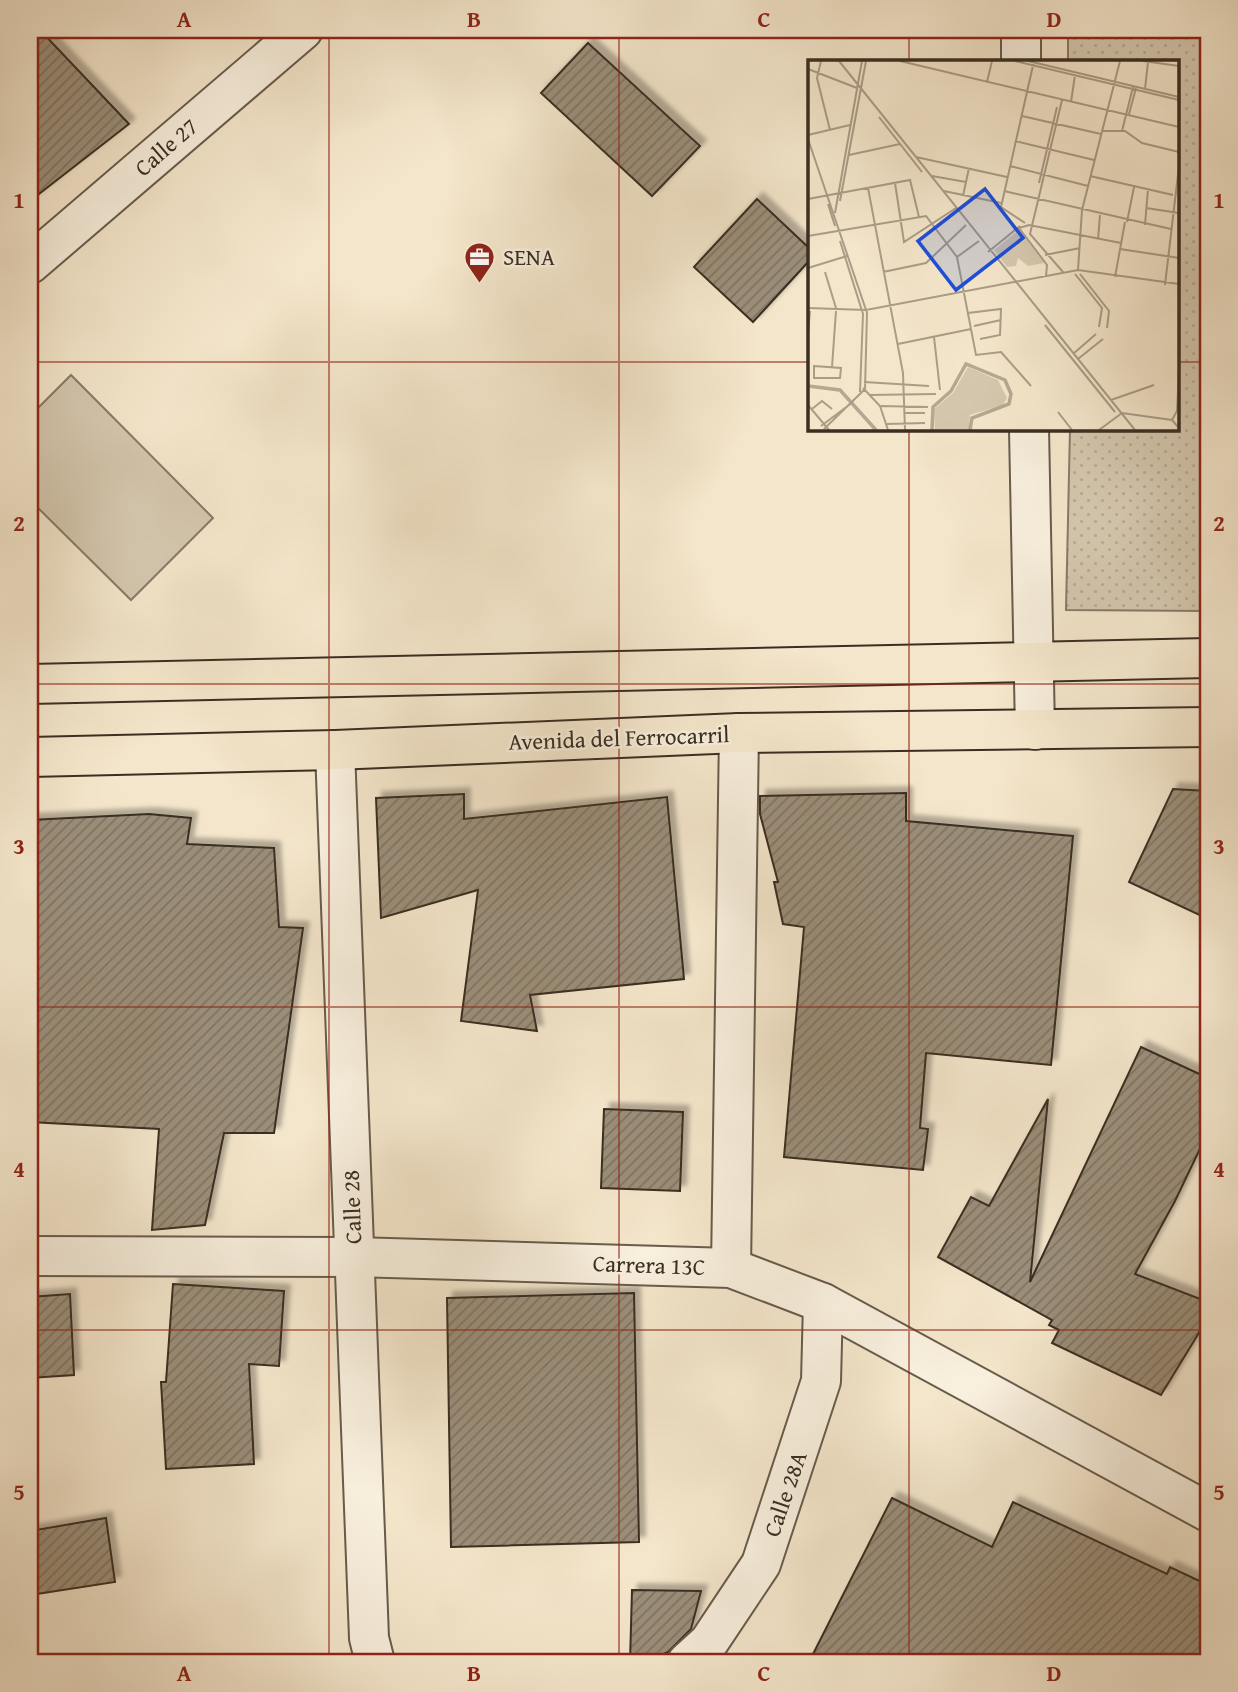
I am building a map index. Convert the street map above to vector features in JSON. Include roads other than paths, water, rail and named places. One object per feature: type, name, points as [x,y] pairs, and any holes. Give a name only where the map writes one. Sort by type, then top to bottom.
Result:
[{"type":"main road","points":[[30,684],[1208,658]]},
{"type":"main road","name":"Avenida del Ferrocarril","points":[[30,757],[335,750],[739,733],[1208,727]]},
{"type":"street","name":"Calle 27","points":[[30,264],[303,30]]},
{"type":"street","points":[[1021,30],[1021,60]]},
{"type":"street","points":[[1029,430],[1035,730]]},
{"type":"street","points":[[730,1268],[739,733]]},
{"type":"street","name":"Calle 28","points":[[335,750],[369,1638],[375,1662]]},
{"type":"street","name":"Carrera 13C","points":[[30,1256],[354,1257],[730,1268],[823,1303],[1208,1511]]},
{"type":"street","name":"Calle 28A","points":[[687,1662],[709,1642],[761,1564],[821,1381],[823,1303]]},
{"type":"place","name":"SENA","points":[[480,284]]}]
